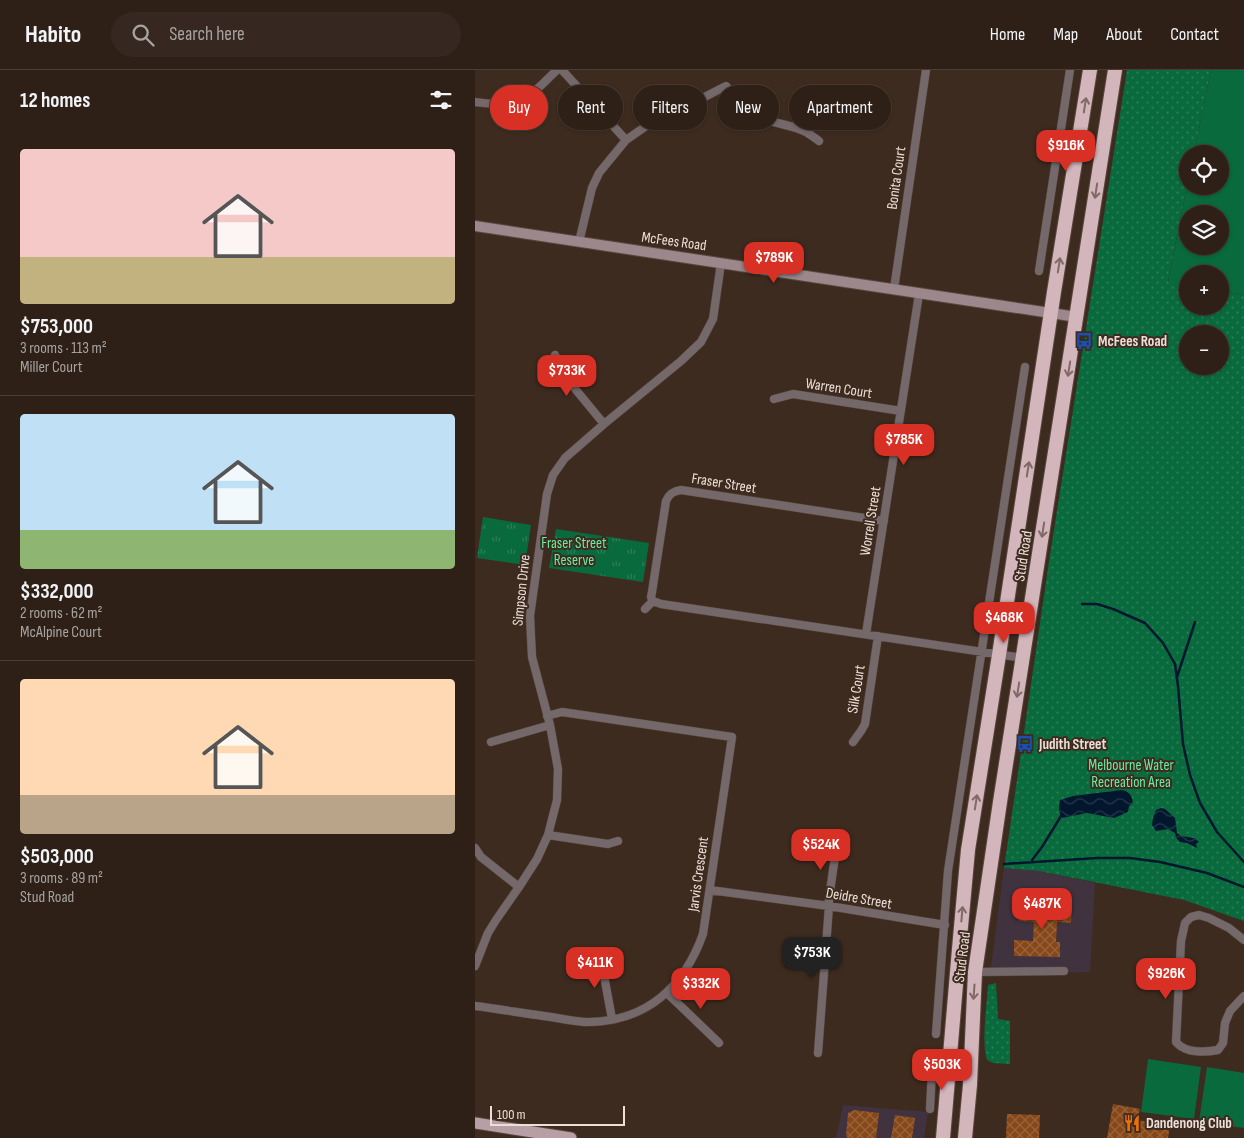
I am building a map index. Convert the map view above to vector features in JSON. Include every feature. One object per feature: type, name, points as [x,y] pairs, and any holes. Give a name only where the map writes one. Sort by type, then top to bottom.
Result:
[{"type":"highway","name":"Stud Road","points":[[943,1138],[968,850],[1090,70]]},
{"type":"highway","name":"Stud Road","points":[[965,1138],[975,972],[1115,70]]},
{"type":"highway","points":[[966,1123],[974,1138]]},
{"type":"main road","points":[[475,1124],[571,1138]]},
{"type":"street","points":[[475,102],[506,104],[517,101],[527,97],[557,70]]},
{"type":"street","points":[[562,70],[626,140]]},
{"type":"street","name":"Bonita Court","points":[[894,289],[926,70]]},
{"type":"street","points":[[1039,271],[1070,70]]},
{"type":"street","points":[[579,242],[592,188],[599,173],[626,140],[651,122],[726,86],[755,116],[797,128],[819,142]]},
{"type":"street","name":"McFees Road","points":[[475,226],[1077,317]]},
{"type":"street","name":"Simpson Drive","points":[[475,966],[495,920],[537,859],[548,836],[557,800],[558,769],[550,724],[532,657],[530,616],[547,494],[553,475],[565,458],[701,342],[713,319],[721,263]]},
{"type":"street","name":"Worrell Street","points":[[866,634],[919,294]]},
{"type":"street","points":[[555,355],[567,379],[604,424]]},
{"type":"street","name":"Stud Road","points":[[937,1034],[948,871],[1025,367]]},
{"type":"street","name":"Warren Court","points":[[774,399],[793,394],[901,411]]},
{"type":"street","name":"Fraser Street","points":[[653,601],[651,592],[666,501],[671,493],[675,491],[681,490],[884,521]]},
{"type":"street","points":[[645,609],[653,601],[661,604],[1023,658]]},
{"type":"street","name":"Silk Court","points":[[853,742],[865,724],[878,636]]},
{"type":"street","name":"Jarvis Crescent","points":[[475,1006],[579,1021],[597,1021],[626,1016],[639,1011],[667,993],[686,969],[703,934],[732,737],[562,712],[547,716]]},
{"type":"street","points":[[491,742],[550,724]]},
{"type":"street","points":[[548,836],[608,844],[618,841]]},
{"type":"street","points":[[818,1053],[829,898],[838,836]]},
{"type":"street","points":[[475,848],[481,857],[519,887]]},
{"type":"street","name":"Deidre Street","points":[[710,890],[829,906],[945,926]]},
{"type":"street","points":[[1244,940],[1229,928],[1199,915],[1191,917],[1185,923],[1181,941],[1176,1042],[1181,1047],[1195,1051],[1207,1052],[1218,1050],[1223,1042],[1225,1023],[1230,1011],[1244,996]]},
{"type":"street","points":[[599,954],[612,1019]]},
{"type":"street","points":[[975,972],[1063,971]]},
{"type":"street","points":[[667,993],[719,1043]]},
{"type":"street","points":[[929,1109],[932,1071]]},
{"type":"street","points":[[931,1090],[946,1092]]},
{"type":"shaded area","points":[[1004,868],[1039,871],[1095,883],[1090,972],[990,974]]},
{"type":"shaded area","points":[[843,1105],[928,1112],[924,1138],[836,1138]]},
{"type":"green space","name":"Melbourne Water Recreation Area","points":[[1127,70],[1211,70],[1196,145],[1179,145],[1179,195],[1185,195],[1183,205],[1179,205],[1179,226],[1168,281],[1179,283],[1179,315],[1229,315],[1229,292],[1244,295],[1244,921],[1184,900],[1039,871],[1004,868],[1050,555]]},
{"type":"green space","points":[[1211,70],[1244,70],[1244,295],[1229,292],[1229,265],[1179,265],[1179,284],[1168,282],[1179,226],[1179,255],[1229,255],[1229,205],[1183,205],[1185,195],[1229,195],[1229,145],[1196,145]]},
{"type":"green space","name":"Fraser Street Reserve","points":[[483,517],[531,525],[525,565],[477,558]]},
{"type":"green space","name":"Fraser Street Reserve","points":[[556,529],[649,543],[643,582],[549,568]]},
{"type":"green space","points":[[996,983],[998,1019],[1010,1021],[1010,1064],[993,1063],[987,1060],[985,1052],[984,1033],[988,985]]},
{"type":"green space","points":[[1148,1059],[1201,1067],[1194,1119],[1141,1112]]},
{"type":"green space","points":[[1207,1067],[1244,1073],[1244,1128],[1199,1122]]},
{"type":"water","points":[[1126,791],[1132,798],[1133,803],[1129,806],[1128,812],[1114,818],[1087,813],[1062,818],[1061,816],[1059,809],[1060,800],[1073,796]]},
{"type":"water","points":[[1165,809],[1175,818],[1177,833],[1181,836],[1194,838],[1199,842],[1196,844],[1197,848],[1180,842],[1176,838],[1175,833],[1168,829],[1156,831],[1152,825],[1153,818],[1156,810]]},
{"type":"building","points":[[1020,904],[1072,906],[1071,923],[1057,922],[1056,942],[1060,942],[1060,957],[1014,956],[1014,940],[1033,941],[1034,922],[1019,921]]},
{"type":"building","name":"Dandenong Club","points":[[1113,1104],[1140,1109],[1138,1120],[1170,1126],[1168,1138],[1107,1138]]},
{"type":"building","points":[[854,1110],[879,1113],[876,1138],[848,1138],[846,1136],[848,1113]]},
{"type":"building","points":[[1007,1114],[1040,1115],[1039,1138],[1006,1138]]},
{"type":"building","points":[[895,1115],[915,1118],[912,1138],[891,1138]]},
{"type":"waterway","points":[[1082,604],[1097,604],[1145,623],[1163,643],[1175,664],[1183,744],[1190,775],[1200,803],[1217,832],[1244,862]]},
{"type":"waterway","points":[[1177,677],[1195,622]]},
{"type":"waterway","points":[[1032,860],[1061,816]]},
{"type":"waterway","points":[[1004,864],[1097,858],[1130,858],[1160,862],[1207,873],[1244,887]]},
{"type":"place","name":"McFees Road","points":[[1084,341]]},
{"type":"place","name":"Judith Street","points":[[1025,744]]},
{"type":"place","name":"Dandenong Club","points":[[1132,1123]]}]
